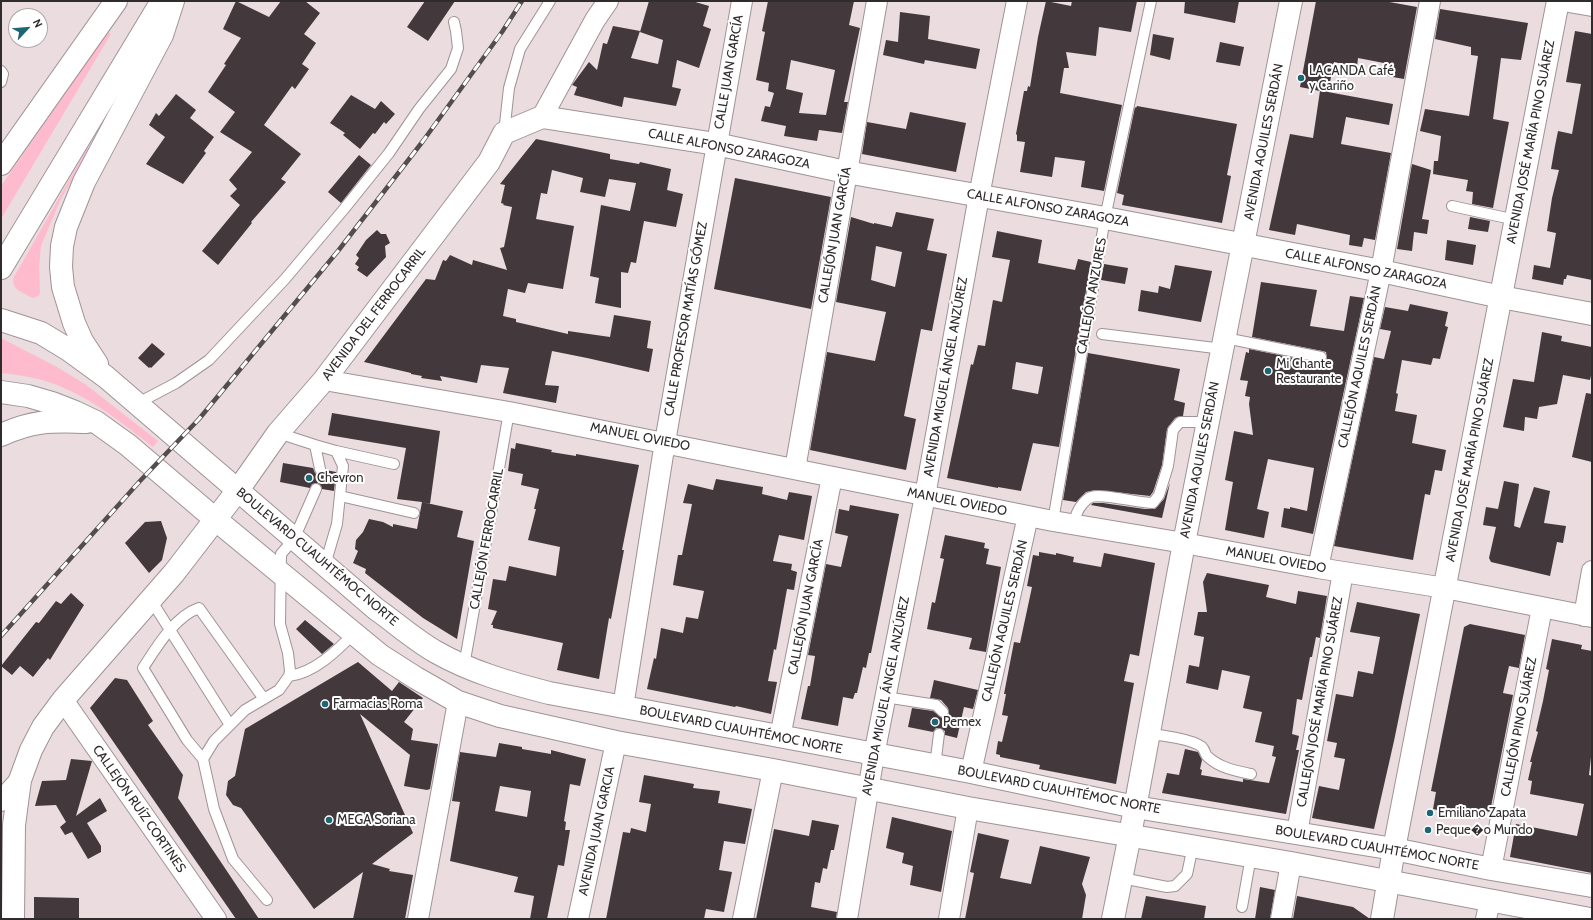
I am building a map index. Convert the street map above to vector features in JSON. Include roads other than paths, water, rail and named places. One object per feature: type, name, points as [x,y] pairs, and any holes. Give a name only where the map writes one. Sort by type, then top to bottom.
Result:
[{"type":"main road","points":[[1,164],[116,1]]},
{"type":"main road","points":[[1,268],[162,1]]},
{"type":"main road","points":[[106,376],[82,341],[68,306],[63,287],[62,246],[66,227],[84,182],[162,35],[173,1]]},
{"type":"main road","name":"AVENIDA AQUILES SERDÁN","points":[[1113,919],[1122,878],[1184,543],[1291,1]]},
{"type":"main road","name":"AVENIDA JOSÉ MARÍA PINO SUÁREZ","points":[[1382,919],[1444,588],[1558,1]]},
{"type":"main road","points":[[504,133],[542,117]]},
{"type":"main road","name":"CALLE ALFONSO ZARAGOZA","points":[[542,117],[716,144],[846,172],[1105,218],[1381,271],[1501,297],[1592,314]]},
{"type":"main road","name":"AVENIDA DEL FERROCARRIL","points":[[13,919],[14,825],[20,780],[31,750],[40,733],[63,700],[174,573],[238,490],[278,433],[324,380],[489,162],[504,133]]},
{"type":"main road","points":[[1,304],[41,333]]},
{"type":"main road","name":"BOULEVARD CUAUHTÉMOC NORTE","points":[[1,320],[41,333],[69,350],[106,376],[376,609],[436,652],[464,666],[511,684],[549,693],[971,772],[1135,807],[1394,849],[1491,869],[1592,886]]},
{"type":"main road","points":[[1,392],[28,396],[52,403],[96,422],[128,444],[215,519],[380,655],[458,702],[500,716],[616,742],[773,770],[968,808],[1390,881],[1488,909],[1590,919]]},
{"type":"main road","points":[[1,435],[27,425],[45,421],[96,422]]},
{"type":"street","points":[[542,117],[595,20],[608,1]]},
{"type":"street","name":"CALLE JUAN GARCÍA","points":[[716,144],[742,1]]},
{"type":"street","name":"CALLEJÓN JUAN GARCÍA","points":[[795,469],[877,1]]},
{"type":"street","name":"AVENIDA MIGUEL ÁNGEL ANZÚREZ","points":[[847,919],[874,755],[925,496],[979,196],[1017,1]]},
{"type":"street","name":"CALLEJÓN AQUILES SERDÁN","points":[[1318,568],[1381,271],[1430,1]]},
{"type":"street","points":[[1562,1],[1592,6]]},
{"type":"street","name":"CALLE PROFESOR MATÍAS GÓMEZ","points":[[623,707],[665,442],[716,144]]},
{"type":"street","name":"MANUEL OVIEDO","points":[[324,380],[509,412],[665,442],[1053,521],[1184,543],[1318,568],[1444,588],[1588,617]]},
{"type":"street","name":"CALLEJÓN JUAN GARCÍA","points":[[780,737],[832,477]]},
{"type":"street","name":"CALLEJÓN AQUILES SERDÁN","points":[[971,772],[1028,516]]},
{"type":"street","points":[[1588,617],[1592,571]]},
{"type":"street","name":"CALLEJÓN JOSÉ MARÍA PINO SUÁREZ","points":[[1297,833],[1343,572]]},
{"type":"street","name":"CALLEJÓN PINO SUÁREZ","points":[[1491,869],[1542,608]]},
{"type":"street","name":"CALLEJÓN RUÍZ CORTINES","points":[[63,700],[216,919]]},
{"type":"street","points":[[418,919],[458,702]]},
{"type":"street","name":"AVENIDA JUAN GARCIA","points":[[578,919],[616,742]]},
{"type":"street","points":[[743,919],[773,770]]},
{"type":"street","points":[[1,800],[20,780]]},
{"type":"street","points":[[949,919],[968,808]]},
{"type":"street","points":[[1281,919],[1291,863]]},
{"type":"lane","points":[[504,133],[509,88],[520,48],[550,1]]},
{"type":"lane","name":"CALLEJÓN ANZURES","points":[[1053,521],[1105,218],[1151,1]]},
{"type":"lane","points":[[138,403],[176,382],[209,360],[285,279],[344,210],[389,153],[419,110],[451,69],[458,48],[454,22]]},
{"type":"lane","points":[[1,71],[3,74],[1,82]]},
{"type":"lane","points":[[1452,206],[1516,220]]},
{"type":"lane","points":[[1102,334],[1224,343],[1321,357]]},
{"type":"lane","name":"CALLEJÓN FERROCARRIL","points":[[464,666],[509,412]]},
{"type":"lane","points":[[1076,525],[1077,513],[1085,502],[1091,497],[1102,496],[1142,503],[1153,503],[1159,495],[1168,466],[1173,430],[1180,422],[1208,422]]},
{"type":"lane","points":[[278,433],[336,451],[394,464]]},
{"type":"lane","points":[[315,445],[320,469]]},
{"type":"lane","points":[[325,565],[337,524],[343,466],[336,451]]},
{"type":"lane","points":[[203,759],[214,741],[245,710],[279,690],[289,676],[290,671],[288,653],[280,624],[282,554],[294,539],[316,489]]},
{"type":"lane","points":[[340,496],[414,513]]},
{"type":"lane","points":[[151,600],[230,725]]},
{"type":"lane","points":[[264,699],[199,608],[191,611],[170,629],[143,668],[187,740],[203,759],[214,809],[234,859],[267,900]]},
{"type":"lane","points":[[289,676],[300,675],[327,658],[340,649],[354,633]]},
{"type":"lane","points":[[885,697],[936,705],[943,712]]},
{"type":"lane","points":[[935,766],[938,734]]},
{"type":"lane","points":[[1148,734],[1171,736],[1202,747],[1208,757],[1228,769],[1251,774]]},
{"type":"lane","points":[[1122,878],[1167,887],[1175,886],[1187,874],[1193,846]]},
{"type":"lane","points":[[1242,907],[1251,856]]},
{"type":"railway","points":[[1,636],[140,481],[199,419],[338,251],[423,141],[502,32],[522,1]]},
{"type":"place","name":"LACANDA Café y Cariño","points":[[1301,78]]},
{"type":"place","name":"Mi Chante Restaurante","points":[[1268,371]]},
{"type":"place","name":"Chevron","points":[[309,478]]},
{"type":"place","name":"Farmacias Roma","points":[[325,704]]},
{"type":"place","name":"Pemex","points":[[935,722]]},
{"type":"place","name":"Emiliano Zapata","points":[[1430,813]]},
{"type":"place","name":"MEGA Soriana","points":[[329,820]]},
{"type":"place","name":"Peque�o Mundo","points":[[1428,830]]}]
